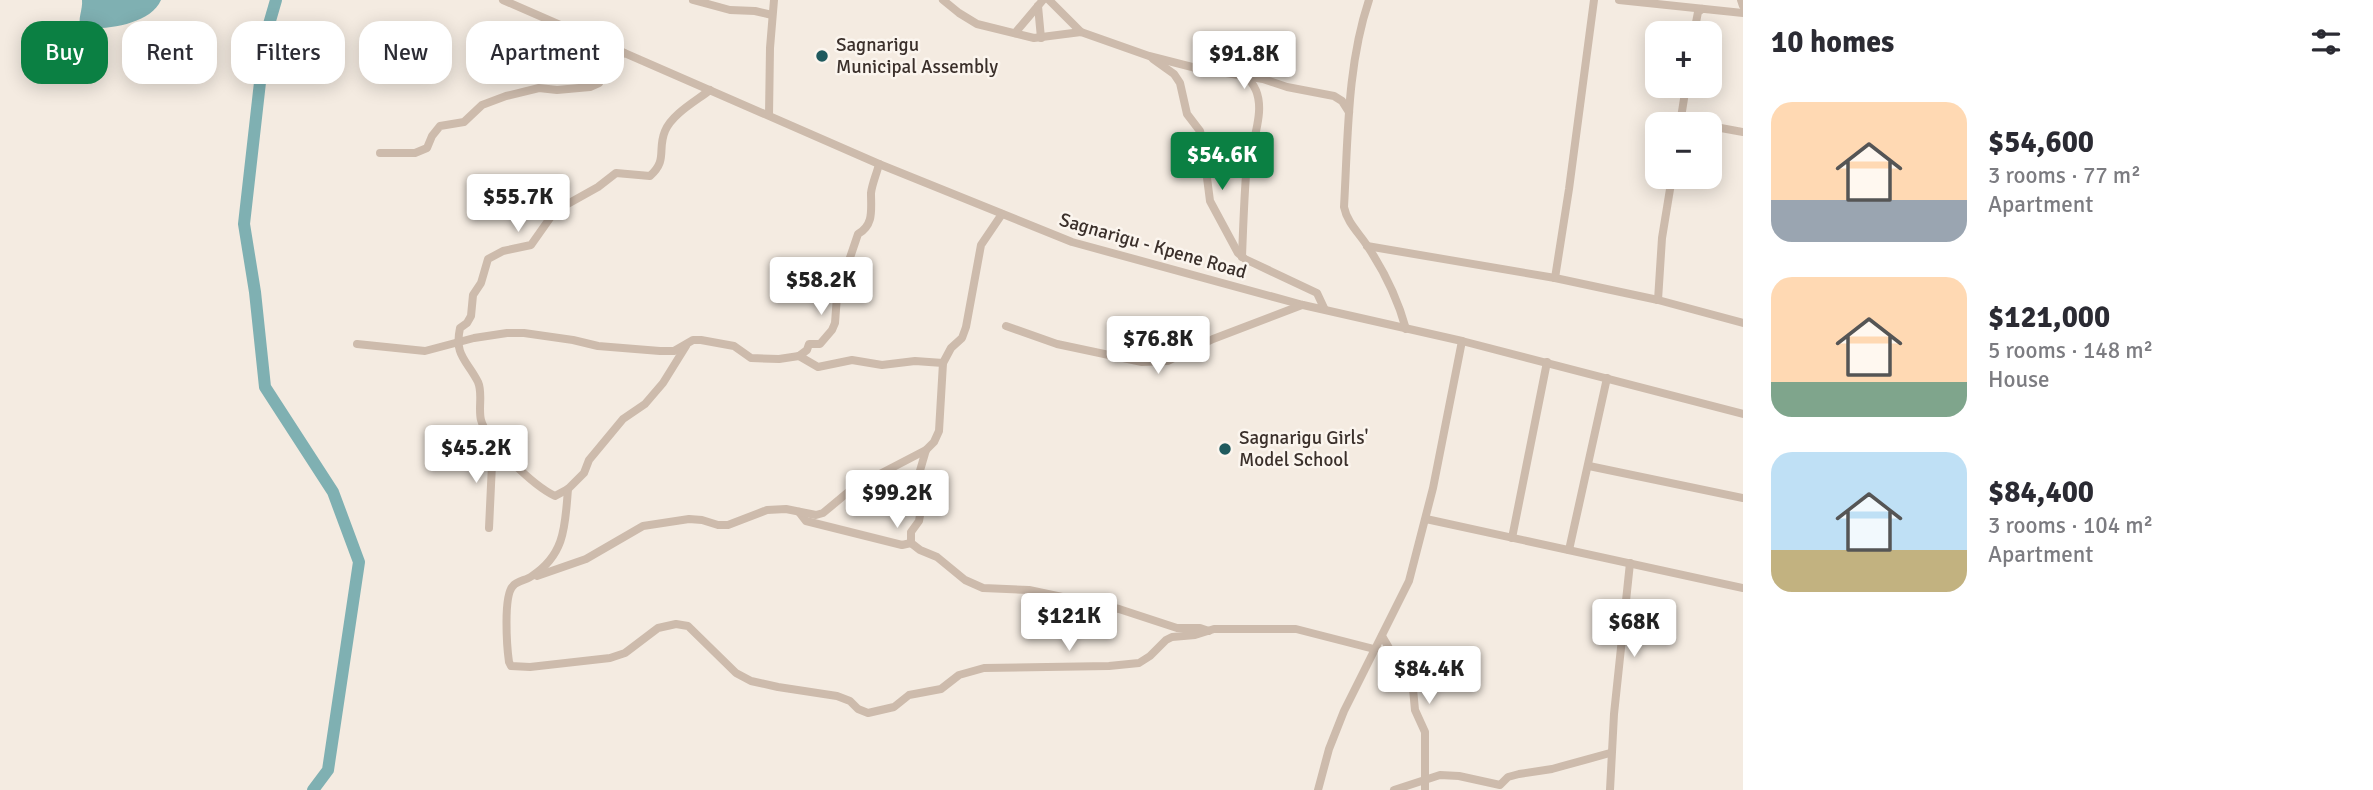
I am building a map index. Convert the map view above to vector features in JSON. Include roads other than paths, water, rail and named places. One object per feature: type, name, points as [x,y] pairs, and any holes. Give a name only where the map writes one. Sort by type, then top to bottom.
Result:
[{"type":"street","name":"Sagnarigu - Kpene Road","points":[[503,0],[551,21]]},
{"type":"street","points":[[693,0],[730,10],[772,15]]},
{"type":"street","points":[[769,115],[774,0]]},
{"type":"street","points":[[943,0],[977,24],[1015,33],[1041,38],[1081,32]]},
{"type":"street","points":[[1049,0],[1081,32],[1149,56],[1196,68],[1246,76],[1334,96],[1342,101],[1349,112]]},
{"type":"street","points":[[1369,0],[1356,53],[1349,112],[1344,207],[1348,220],[1367,246],[1395,298],[1406,329]]},
{"type":"street","points":[[1555,278],[1594,0]]},
{"type":"street","points":[[1619,0],[1743,13]]},
{"type":"street","points":[[1741,0],[1743,6]]},
{"type":"street","points":[[1015,33],[1040,3]]},
{"type":"street","points":[[1040,3],[1041,38]]},
{"type":"street","points":[[1696,21],[1698,12],[1702,9]]},
{"type":"street","name":"Sagnarigu - Kpene Road","points":[[624,53],[879,164],[1072,242],[1303,305],[1547,362],[1743,414]]},
{"type":"street","points":[[1149,56],[1174,74],[1180,83],[1186,114],[1200,131],[1210,201],[1242,257],[1317,293],[1324,308]]},
{"type":"street","points":[[1242,257],[1247,166],[1259,118],[1257,91],[1246,76]]},
{"type":"street","points":[[380,153],[415,153],[427,148],[440,126],[464,121],[481,105],[499,98],[539,88],[557,90],[597,84]]},
{"type":"street","points":[[710,90],[666,127],[662,162],[650,176],[616,173],[598,187],[555,211],[531,245],[503,251],[488,259],[481,283],[473,295],[471,316],[460,328],[459,354],[478,383],[482,422],[493,443],[555,496],[568,489],[584,473],[589,460],[623,419],[645,404],[693,340],[734,346],[751,358],[779,359],[799,356],[807,351],[809,344],[820,344],[828,338],[835,323],[837,296],[858,234],[866,229],[872,214],[871,192],[879,164]]},
{"type":"street","points":[[1722,128],[1743,132]]},
{"type":"street","points":[[1658,300],[1662,238],[1670,189]]},
{"type":"street","points":[[1002,214],[981,245],[966,327],[962,338],[951,348],[943,363],[939,431],[926,450],[853,488],[816,515],[786,509],[767,510],[727,525],[702,520],[653,523],[586,559],[513,585],[509,592],[507,650],[511,666],[530,667],[610,658],[625,653],[658,628],[676,624],[688,626],[736,673],[751,681],[837,696],[868,713],[894,707],[909,695],[941,688],[960,675],[985,668],[1139,663],[1172,637],[1209,631],[1296,629],[1374,649]]},
{"type":"street","points":[[1367,246],[1555,278],[1658,300],[1743,323]]},
{"type":"street","points":[[1006,326],[1057,344],[1142,362],[1168,361],[1213,339],[1303,305]]},
{"type":"street","points":[[357,344],[425,351],[474,338],[516,333],[598,346],[674,351],[686,346]]},
{"type":"street","points":[[1318,790],[1328,749],[1409,581],[1426,519],[1462,341]]},
{"type":"street","points":[[799,356],[818,367],[852,360],[882,365],[915,361],[943,363]]},
{"type":"street","points":[[1512,538],[1547,362]]},
{"type":"street","points":[[1569,550],[1607,378]]},
{"type":"street","points":[[489,528],[493,443]]},
{"type":"street","points":[[911,543],[911,532],[919,521],[922,504],[919,474],[926,450]]},
{"type":"street","points":[[1589,466],[1743,498]]},
{"type":"street","points":[[531,577],[560,546],[568,489]]},
{"type":"street","points":[[799,512],[806,521],[902,545],[911,543]]},
{"type":"street","points":[[1426,519],[1743,588]]},
{"type":"street","points":[[911,543],[937,557],[965,580],[983,588],[1029,590],[1119,609],[1177,628],[1200,628],[1209,631]]},
{"type":"street","points":[[1610,790],[1610,753],[1630,563]]},
{"type":"street","points":[[1381,636],[1413,689],[1415,710],[1425,732],[1425,790]]},
{"type":"street","points":[[1394,790],[1446,775],[1500,785],[1519,774],[1552,769],[1610,753]]},
{"type":"water","points":[[82,0],[161,0],[147,15],[134,21],[122,21],[122,25],[114,27],[108,27],[108,21],[80,21]]},
{"type":"waterway","points":[[276,0],[265,38],[244,224],[255,292],[265,387],[333,492],[359,562],[328,770],[313,790]]},
{"type":"place","name":"Sagnarigu Municipal Assembly","points":[[822,56]]},
{"type":"place","name":"Sagnarigu Girls' Model School","points":[[1225,449]]}]
